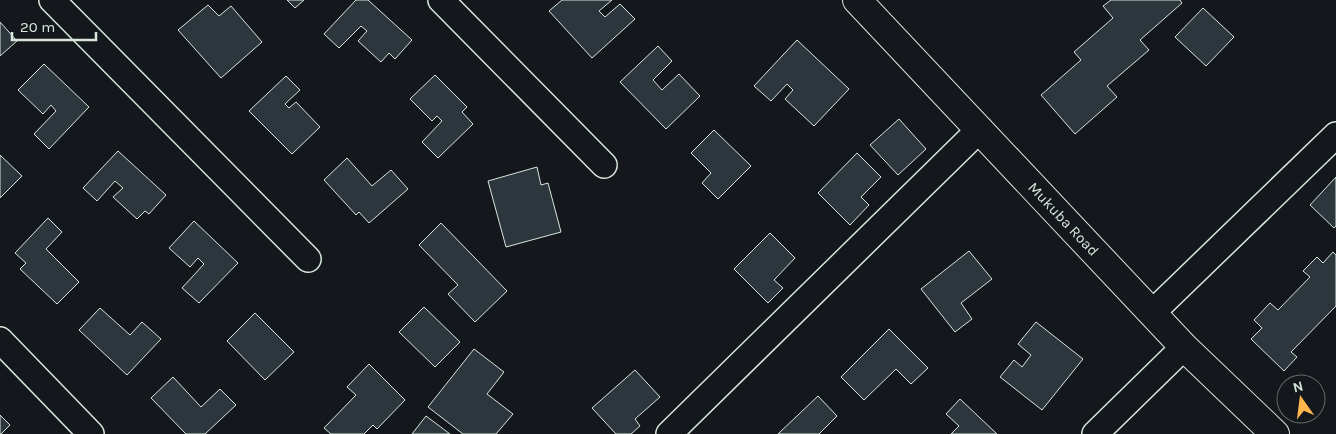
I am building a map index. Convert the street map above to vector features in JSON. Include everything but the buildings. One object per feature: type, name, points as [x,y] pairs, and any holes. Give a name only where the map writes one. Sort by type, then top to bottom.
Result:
[{"type":"street","points":[[52,0],[308,259]]},
{"type":"street","points":[[441,0],[604,166]]},
{"type":"street","name":"Mukuba Road","points":[[857,0],[1184,347],[1274,434]]},
{"type":"street","points":[[669,434],[980,129]]},
{"type":"street","points":[[1152,313],[1336,135]]},
{"type":"street","points":[[0,340],[91,434]]},
{"type":"street","points":[[1095,434],[1184,347]]}]
